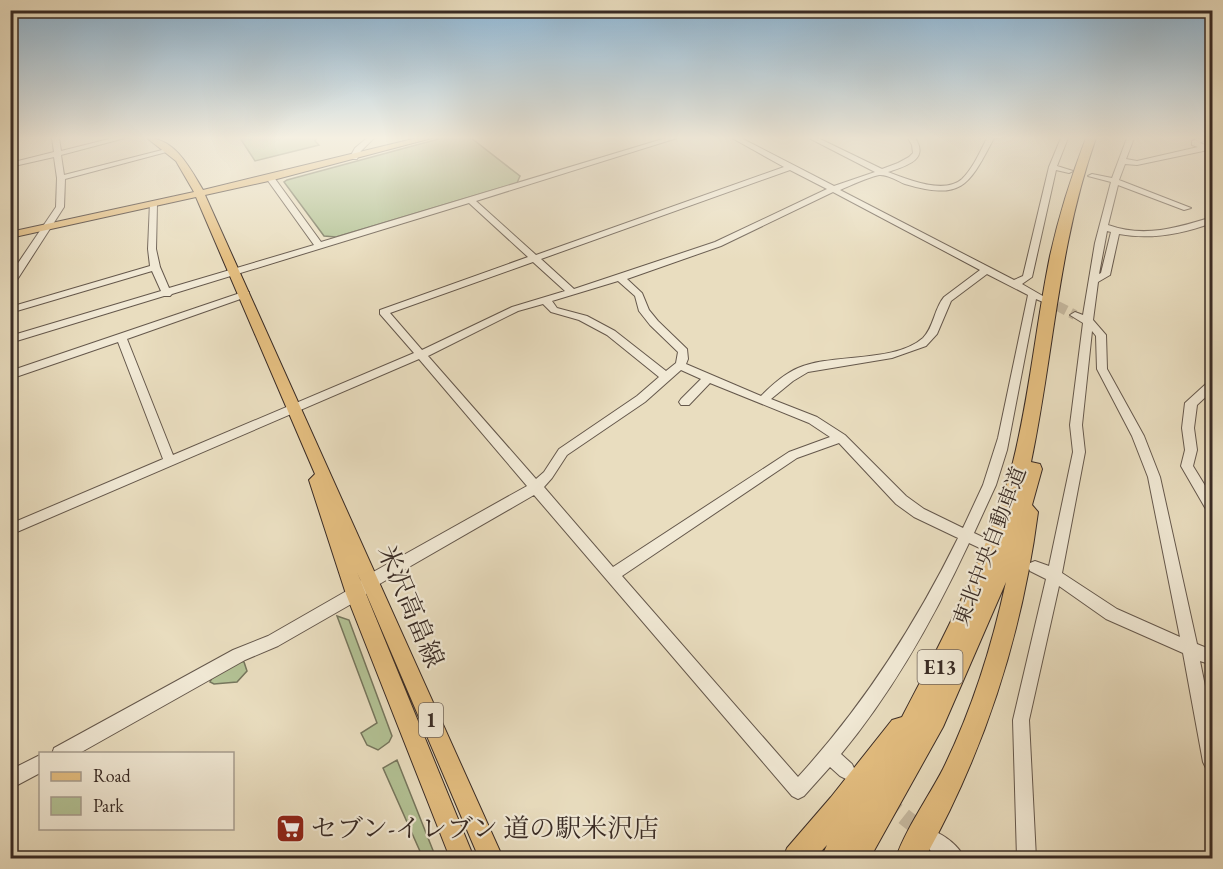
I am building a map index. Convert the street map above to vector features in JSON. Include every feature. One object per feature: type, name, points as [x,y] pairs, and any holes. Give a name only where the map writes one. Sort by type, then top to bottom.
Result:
[{"type":"highway","name":"東北中央自動車道","points":[[835,858],[890,769],[977,585],[1012,496],[1028,438],[1064,226],[1076,179]]},
{"type":"highway","name":"東北中央自動車道","points":[[854,858],[882,814],[940,706],[990,593],[1021,511],[1033,468],[1063,264],[1082,179]]},
{"type":"highway","points":[[910,858],[955,775],[1000,652],[1017,584],[1033,468]]},
{"type":"highway","points":[[797,858],[841,807],[926,695]]},
{"type":"main road","name":"米沢高畠線","points":[[191,179],[246,294],[295,409],[462,858]]},
{"type":"main road","points":[[10,235],[268,179]]},
{"type":"main road","name":"米沢高畠線","points":[[295,409],[363,587],[491,858]]},
{"type":"street","points":[[10,283],[60,207],[61,179]]},
{"type":"street","points":[[270,179],[320,247]]},
{"type":"street","points":[[10,340],[543,179]]},
{"type":"street","points":[[755,179],[384,312],[798,790],[831,756],[877,694],[914,638],[966,536],[985,496],[997,463],[1019,366],[1028,311],[1038,296],[814,179]]},
{"type":"street","points":[[10,530],[420,355],[515,309],[620,278],[718,244],[834,189],[864,179]]},
{"type":"street","points":[[900,179],[917,185],[949,188],[961,184],[965,179]]},
{"type":"street","points":[[1015,284],[1027,277],[1050,179]]},
{"type":"street","points":[[1104,179],[1187,208]]},
{"type":"street","points":[[1026,858],[1021,720],[1055,574],[1079,452],[1076,425],[1094,280],[1109,230],[1115,181]]},
{"type":"street","points":[[471,201],[571,291]]},
{"type":"street","points":[[153,204],[152,249],[155,267],[167,294]]},
{"type":"street","points":[[1109,230],[1153,233],[1199,226],[1212,220]]},
{"type":"street","points":[[10,266],[23,263]]},
{"type":"street","points":[[10,310],[155,267]]},
{"type":"street","points":[[763,400],[801,370],[917,347],[932,334],[938,324],[944,304],[949,298],[976,280],[987,269]]},
{"type":"street","points":[[62,752],[239,655],[273,641],[535,488],[548,475],[563,452],[641,399],[680,365],[683,351],[654,323],[644,311],[639,295],[620,278]]},
{"type":"street","points":[[10,375],[246,294]]},
{"type":"street","points":[[545,300],[554,310],[583,318],[611,333],[665,376]]},
{"type":"street","points":[[1075,315],[1089,322],[1101,335],[1102,369],[1138,436],[1154,477],[1212,762]]},
{"type":"street","points":[[121,337],[170,462]]},
{"type":"street","points":[[680,365],[813,420],[841,438],[901,500],[919,513],[984,544]]},
{"type":"street","points":[[685,402],[708,378]]},
{"type":"street","points":[[1212,385],[1191,403],[1188,428],[1191,450],[1187,465],[1212,507]]},
{"type":"street","points":[[611,576],[793,455],[841,438]]},
{"type":"street","points":[[1035,567],[1055,574],[1096,605],[1122,620],[1212,658]]},
{"type":"street","points":[[831,756],[846,770]]},
{"type":"street","points":[[10,780],[39,765]]},
{"type":"street","points":[[933,840],[955,858]]},
{"type":"green space","points":[[519,179],[517,183],[336,237],[324,236],[284,182],[287,180]]},
{"type":"green space","points":[[337,616],[349,620],[392,736],[389,742],[378,750],[367,745],[361,733],[377,723]]},
{"type":"green space","points":[[240,661],[244,662],[247,671],[237,682],[214,684],[210,682],[212,678]]},
{"type":"green space","points":[[397,760],[436,858],[423,858],[383,768]]},
{"type":"tunnel","points":[[1044,299],[1075,315]]},
{"type":"tunnel","points":[[884,801],[925,833]]},
{"type":"place","name":"セブン-イレブン 道の駅米沢店","points":[[290,828]]}]
